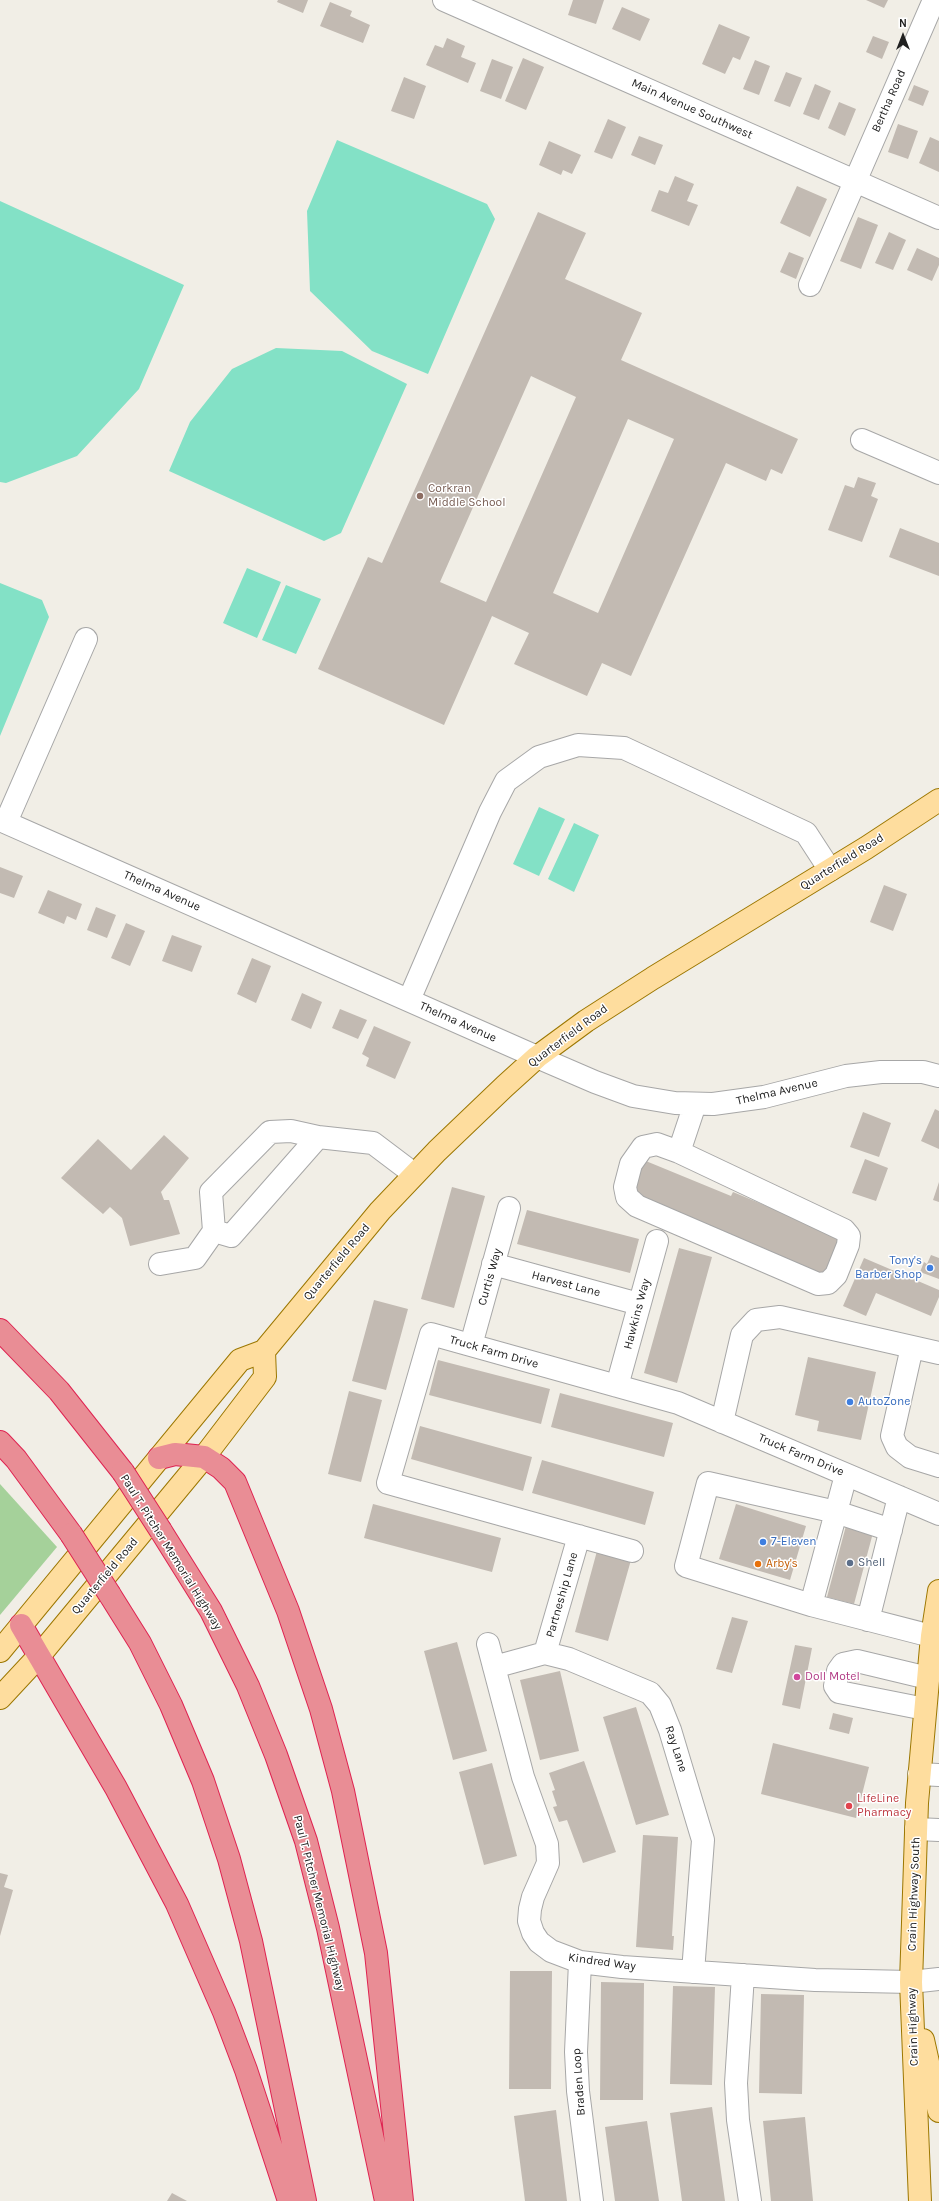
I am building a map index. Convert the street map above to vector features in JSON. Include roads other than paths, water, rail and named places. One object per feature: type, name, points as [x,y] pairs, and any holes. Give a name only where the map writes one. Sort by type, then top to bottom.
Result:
[{"type":"highway","name":"Paul T. Pitcher Memorial Highway","points":[[0,1330],[59,1391],[123,1472],[211,1611],[248,1686],[276,1755],[306,1841],[328,1928],[386,2201]]},
{"type":"highway","points":[[0,1442],[16,1459],[71,1534],[140,1642],[170,1705],[203,1782],[229,1859],[251,1941],[305,2201]]},
{"type":"highway","points":[[159,1458],[175,1454],[204,1457],[221,1468],[235,1482],[288,1611],[321,1709],[341,1784],[376,1953],[402,2201]]},
{"type":"highway","points":[[21,1625],[120,1795],[170,1891],[201,1957],[246,2070],[289,2201]]},
{"type":"main road","name":"Quarterfield Road","points":[[0,1698],[39,1656],[204,1457],[265,1377],[264,1351],[354,1240],[414,1174],[537,1057],[586,1021],[830,870],[939,800]]},
{"type":"main road","points":[[0,1652],[240,1360],[264,1351]]},
{"type":"main road","name":"Crain Highway South","points":[[911,1982],[916,1829],[929,1774],[925,1709],[928,1678],[935,1637],[939,1591]]},
{"type":"main road","name":"Crain Highway","points":[[911,1982],[939,2111]]},
{"type":"main road","name":"Crain Highway","points":[[911,1982],[920,2201]]},
{"type":"street","name":"Main Avenue Southwest","points":[[444,0],[939,218]]},
{"type":"street","name":"Bertha Road","points":[[810,286],[934,0]]},
{"type":"street","points":[[862,440],[939,473]]},
{"type":"street","points":[[3,821],[86,640]]},
{"type":"street","points":[[409,1000],[490,812],[506,781],[539,757],[578,745],[624,748],[806,833],[830,870]]},
{"type":"street","name":"Thelma Avenue","points":[[3,821],[537,1057],[595,1082],[633,1096],[660,1102],[695,1104],[734,1102],[789,1091],[846,1076],[881,1072],[923,1072],[939,1076]]},
{"type":"street","points":[[679,1152],[695,1104]]},
{"type":"street","points":[[160,1264],[195,1258],[214,1231],[211,1192],[270,1132],[291,1131],[318,1137],[373,1143],[414,1174]]},
{"type":"street","points":[[214,1231],[230,1236],[318,1137]]},
{"type":"street","points":[[657,1144],[679,1152],[844,1230],[849,1236],[848,1245],[836,1275],[828,1283],[818,1284],[637,1206],[627,1197],[625,1187],[631,1164],[643,1147],[657,1144]]},
{"type":"street","name":"Curtis Way","points":[[471,1345],[509,1208]]},
{"type":"street","name":"Hawkins Way","points":[[617,1386],[657,1241]]},
{"type":"street","name":"Harvest Lane","points":[[494,1264],[639,1304]]},
{"type":"street","points":[[722,1422],[742,1335],[756,1320],[780,1317],[939,1353]]},
{"type":"street","name":"Truck Farm Drive","points":[[632,1551],[388,1483],[431,1334],[678,1403],[939,1514]]},
{"type":"street","points":[[912,1347],[892,1436],[896,1447],[910,1457],[939,1466]]},
{"type":"street","points":[[811,1605],[846,1474]]},
{"type":"street","points":[[891,1530],[836,1512],[708,1483],[686,1566],[811,1605],[935,1637]]},
{"type":"street","points":[[868,1620],[899,1497]]},
{"type":"street","name":"Partneship Lane","points":[[545,1653],[579,1536]]},
{"type":"street","name":"Kindred Way","points":[[488,1644],[523,1777],[549,1854],[545,1872],[530,1909],[530,1921],[533,1933],[539,1942],[551,1952],[580,1962],[693,1972],[815,1980],[911,1982],[939,1979]]},
{"type":"street","name":"Ray Lane","points":[[494,1667],[545,1653],[569,1659],[650,1693],[660,1705],[670,1730],[704,1840],[693,1972]]},
{"type":"street","points":[[925,1709],[839,1692],[835,1686],[838,1671],[843,1664],[857,1661],[928,1678]]},
{"type":"street","points":[[916,1829],[939,1830]]},
{"type":"street","name":"Braden Loop","points":[[580,1962],[576,2044],[577,2076],[592,2201]]},
{"type":"street","points":[[743,1975],[737,2044],[736,2083],[738,2120],[750,2201]]},
{"type":"place","name":"Corkran Middle School","points":[[420,496]]},
{"type":"place","name":"Tony's Barber Shop","points":[[930,1268]]},
{"type":"place","name":"AutoZone","points":[[850,1402]]},
{"type":"place","name":"7-Eleven","points":[[763,1542]]},
{"type":"place","name":"Shell","points":[[850,1563]]},
{"type":"place","name":"Arby's","points":[[758,1564]]},
{"type":"place","name":"Doll Motel","points":[[797,1677]]},
{"type":"place","name":"LifeLine Pharmacy","points":[[849,1806]]}]
